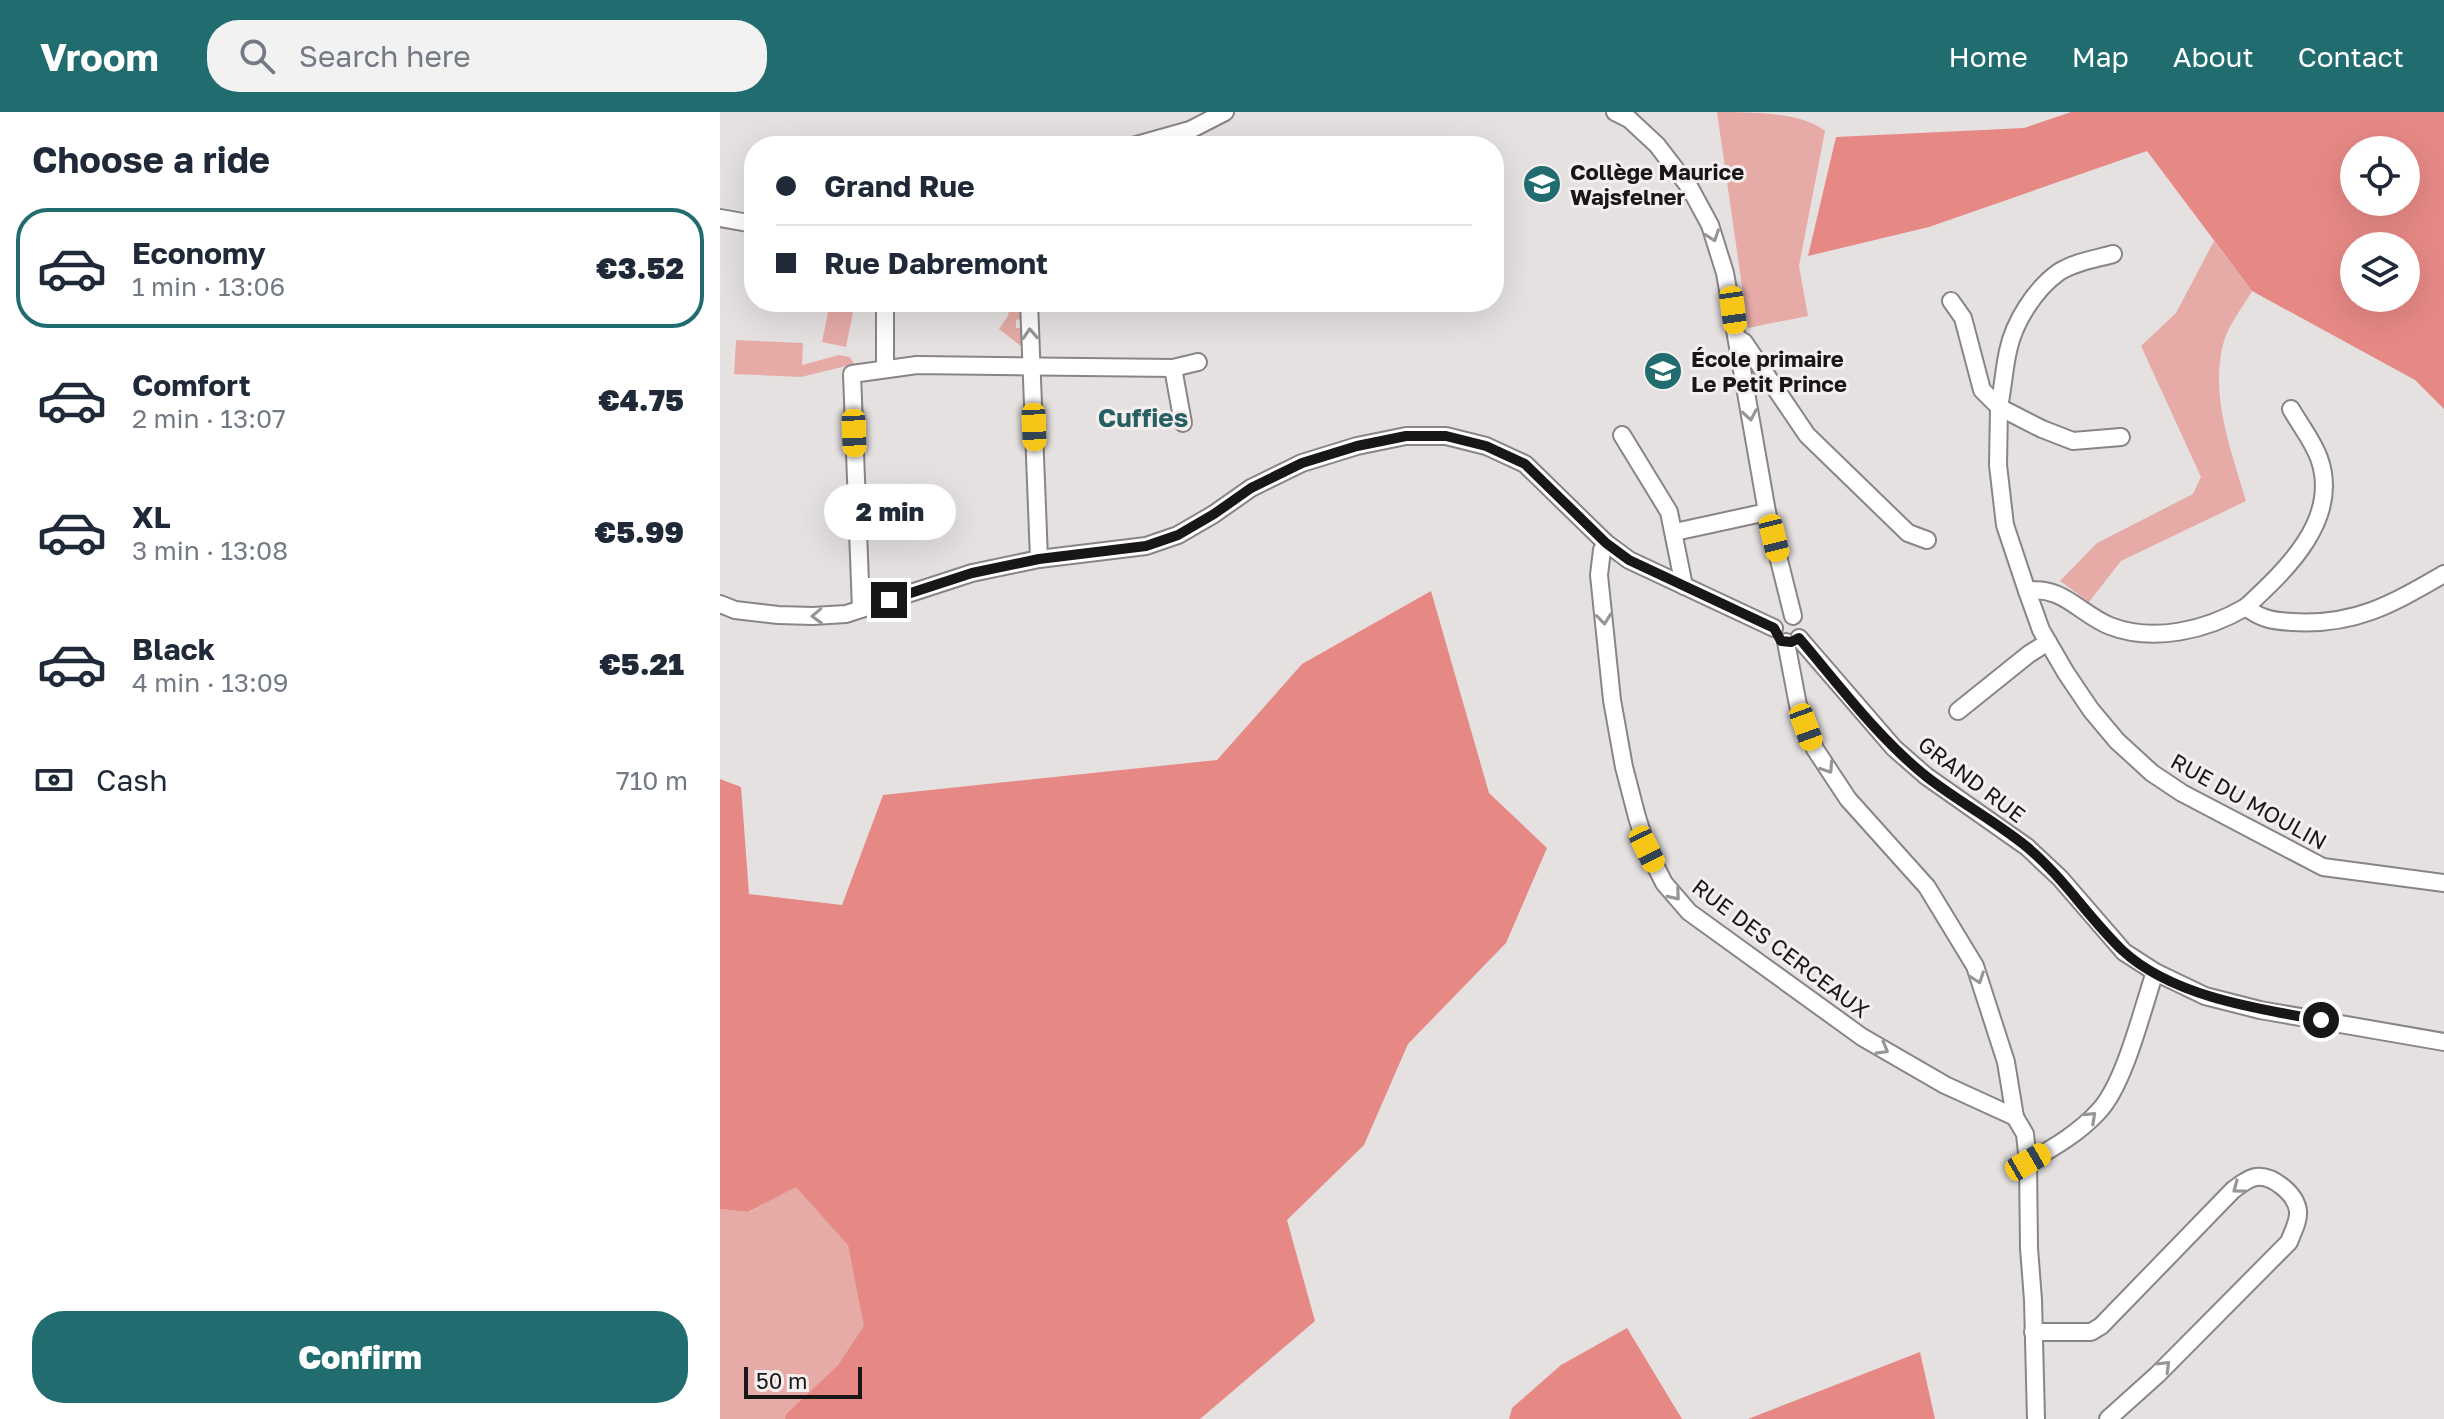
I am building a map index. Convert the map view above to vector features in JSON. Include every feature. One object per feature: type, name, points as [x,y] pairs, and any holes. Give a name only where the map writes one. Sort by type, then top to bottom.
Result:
[{"type":"street","points":[[1169,136],[1190,130],[1225,112]]},
{"type":"street","points":[[1615,112],[1629,119],[1657,145],[1690,188],[1706,217],[1725,273],[1767,512],[1793,616],[1802,625],[1792,640],[1798,705],[1815,749],[1848,799],[1927,887],[1975,966],[2006,1062],[2015,1117],[2025,1134],[2028,1162],[2036,1419]]},
{"type":"street","points":[[720,218],[744,222]]},
{"type":"street","name":"RUE DU MOULIN","points":[[2113,254],[2059,272],[2016,325],[2008,351],[1999,407],[1998,465],[2005,525],[2048,642],[2091,710],[2117,741],[2152,773],[2182,793],[2323,867],[2444,883]]},
{"type":"street","points":[[1951,301],[1963,318],[1982,390],[1999,407],[2073,441],[2121,437]]},
{"type":"street","points":[[885,312],[885,369]]},
{"type":"street","points":[[1029,312],[1039,559]]},
{"type":"street","points":[[1737,338],[1744,342],[1807,435],[1908,533],[1927,540]]},
{"type":"street","points":[[861,609],[852,374],[917,365],[1173,368],[1198,362]]},
{"type":"street","points":[[1173,368],[1183,423]]},
{"type":"street","points":[[2027,591],[2046,589],[2108,625],[2158,634],[2184,631],[2224,620],[2246,607],[2277,579],[2301,550],[2315,527],[2322,504],[2323,478],[2319,458],[2291,409]]},
{"type":"street","points":[[1622,435],[1669,512],[1684,586]]},
{"type":"street","points":[[720,604],[735,610],[778,615],[835,615],[972,573],[1039,559],[1146,546],[1178,535],[1251,488],[1302,463],[1357,446],[1406,436],[1446,436],[1486,446],[1525,464],[1606,543],[1629,560],[1774,628],[1778,637],[1792,640]]},
{"type":"street","points":[[1675,532],[1767,512]]},
{"type":"street","name":"RUE DES CERCEAUX","points":[[1606,543],[1602,550],[1599,575],[1612,700],[1637,817],[1647,849],[1664,883],[1689,912],[1862,1037],[1945,1085],[2015,1117]]},
{"type":"street","points":[[2246,607],[2255,615],[2271,621],[2335,621],[2392,604],[2444,574]]},
{"type":"street","points":[[1774,628],[1783,616],[1793,616]]},
{"type":"street","name":"GRAND RUE","points":[[1792,640],[1894,748],[1926,776],[2027,847],[2060,878],[2124,952],[2155,972],[2205,996],[2260,1010],[2444,1042]]},
{"type":"street","points":[[1958,711],[2048,642]]},
{"type":"street","points":[[2028,1162],[2064,1142],[2099,1111],[2116,1086],[2155,972]]},
{"type":"street","points":[[2033,1332],[2091,1332],[2101,1326],[2233,1190],[2253,1177],[2268,1178],[2293,1198],[2298,1211],[2289,1242],[2158,1374],[2108,1419]]},
{"type":"shaded area","points":[[1717,112],[1789,117],[1825,131],[1799,266],[1808,316],[1748,328]]},
{"type":"shaded area","points":[[2071,112],[2444,112],[2444,409],[2415,380],[2252,291],[2147,151],[1929,227],[1808,256],[1836,137],[2024,128]]},
{"type":"shaded area","points":[[2214,241],[2252,291],[2226,335],[2219,381],[2228,442],[2246,501],[2121,561],[2089,602],[2060,581],[2097,543],[2193,494],[2201,477],[2141,346],[2176,313]]},
{"type":"shaded area","points":[[828,312],[853,312],[846,347],[822,342]]},
{"type":"shaded area","points":[[1009,312],[1021,312],[1016,328],[1021,328],[1022,347],[999,329]]},
{"type":"shaded area","points":[[736,340],[803,343],[802,365],[839,355],[850,357],[854,364],[801,377],[734,374]]},
{"type":"shaded area","points":[[1431,591],[1489,793],[1547,848],[1506,943],[1408,1044],[1364,1145],[1287,1220],[1315,1321],[1200,1419],[785,1419],[786,1414],[838,1365],[864,1326],[848,1245],[796,1187],[748,1212],[720,1209],[720,779],[741,787],[749,894],[842,905],[883,795],[1217,760],[1302,664]]},
{"type":"shaded area","points":[[796,1186],[848,1244],[865,1326],[838,1365],[786,1414],[785,1419],[720,1419],[720,1209],[749,1212]]},
{"type":"shaded area","points":[[1627,1328],[1682,1419],[1509,1419],[1512,1408],[1561,1365]]},
{"type":"shaded area","points":[[1920,1352],[1935,1419],[1748,1419]]},
{"type":"place","name":"Collège Maurice Wajsfelner","points":[[1542,184]]},
{"type":"place","name":"École primaire Le Petit Prince","points":[[1663,371]]},
{"type":"district","name":"Cuffies","points":[[1143,417]]},
{"type":"route","points":[[889,600],[972,573],[1039,559],[1146,546],[1178,535],[1251,488],[1302,463],[1357,446],[1406,436],[1446,436],[1486,446],[1525,464],[1606,543],[1629,560],[1774,628],[1781,641],[1791,642],[1799,638],[1894,748],[1926,776],[2027,847],[2060,878],[2124,952],[2155,972],[2205,996],[2260,1010],[2321,1020]]}]
